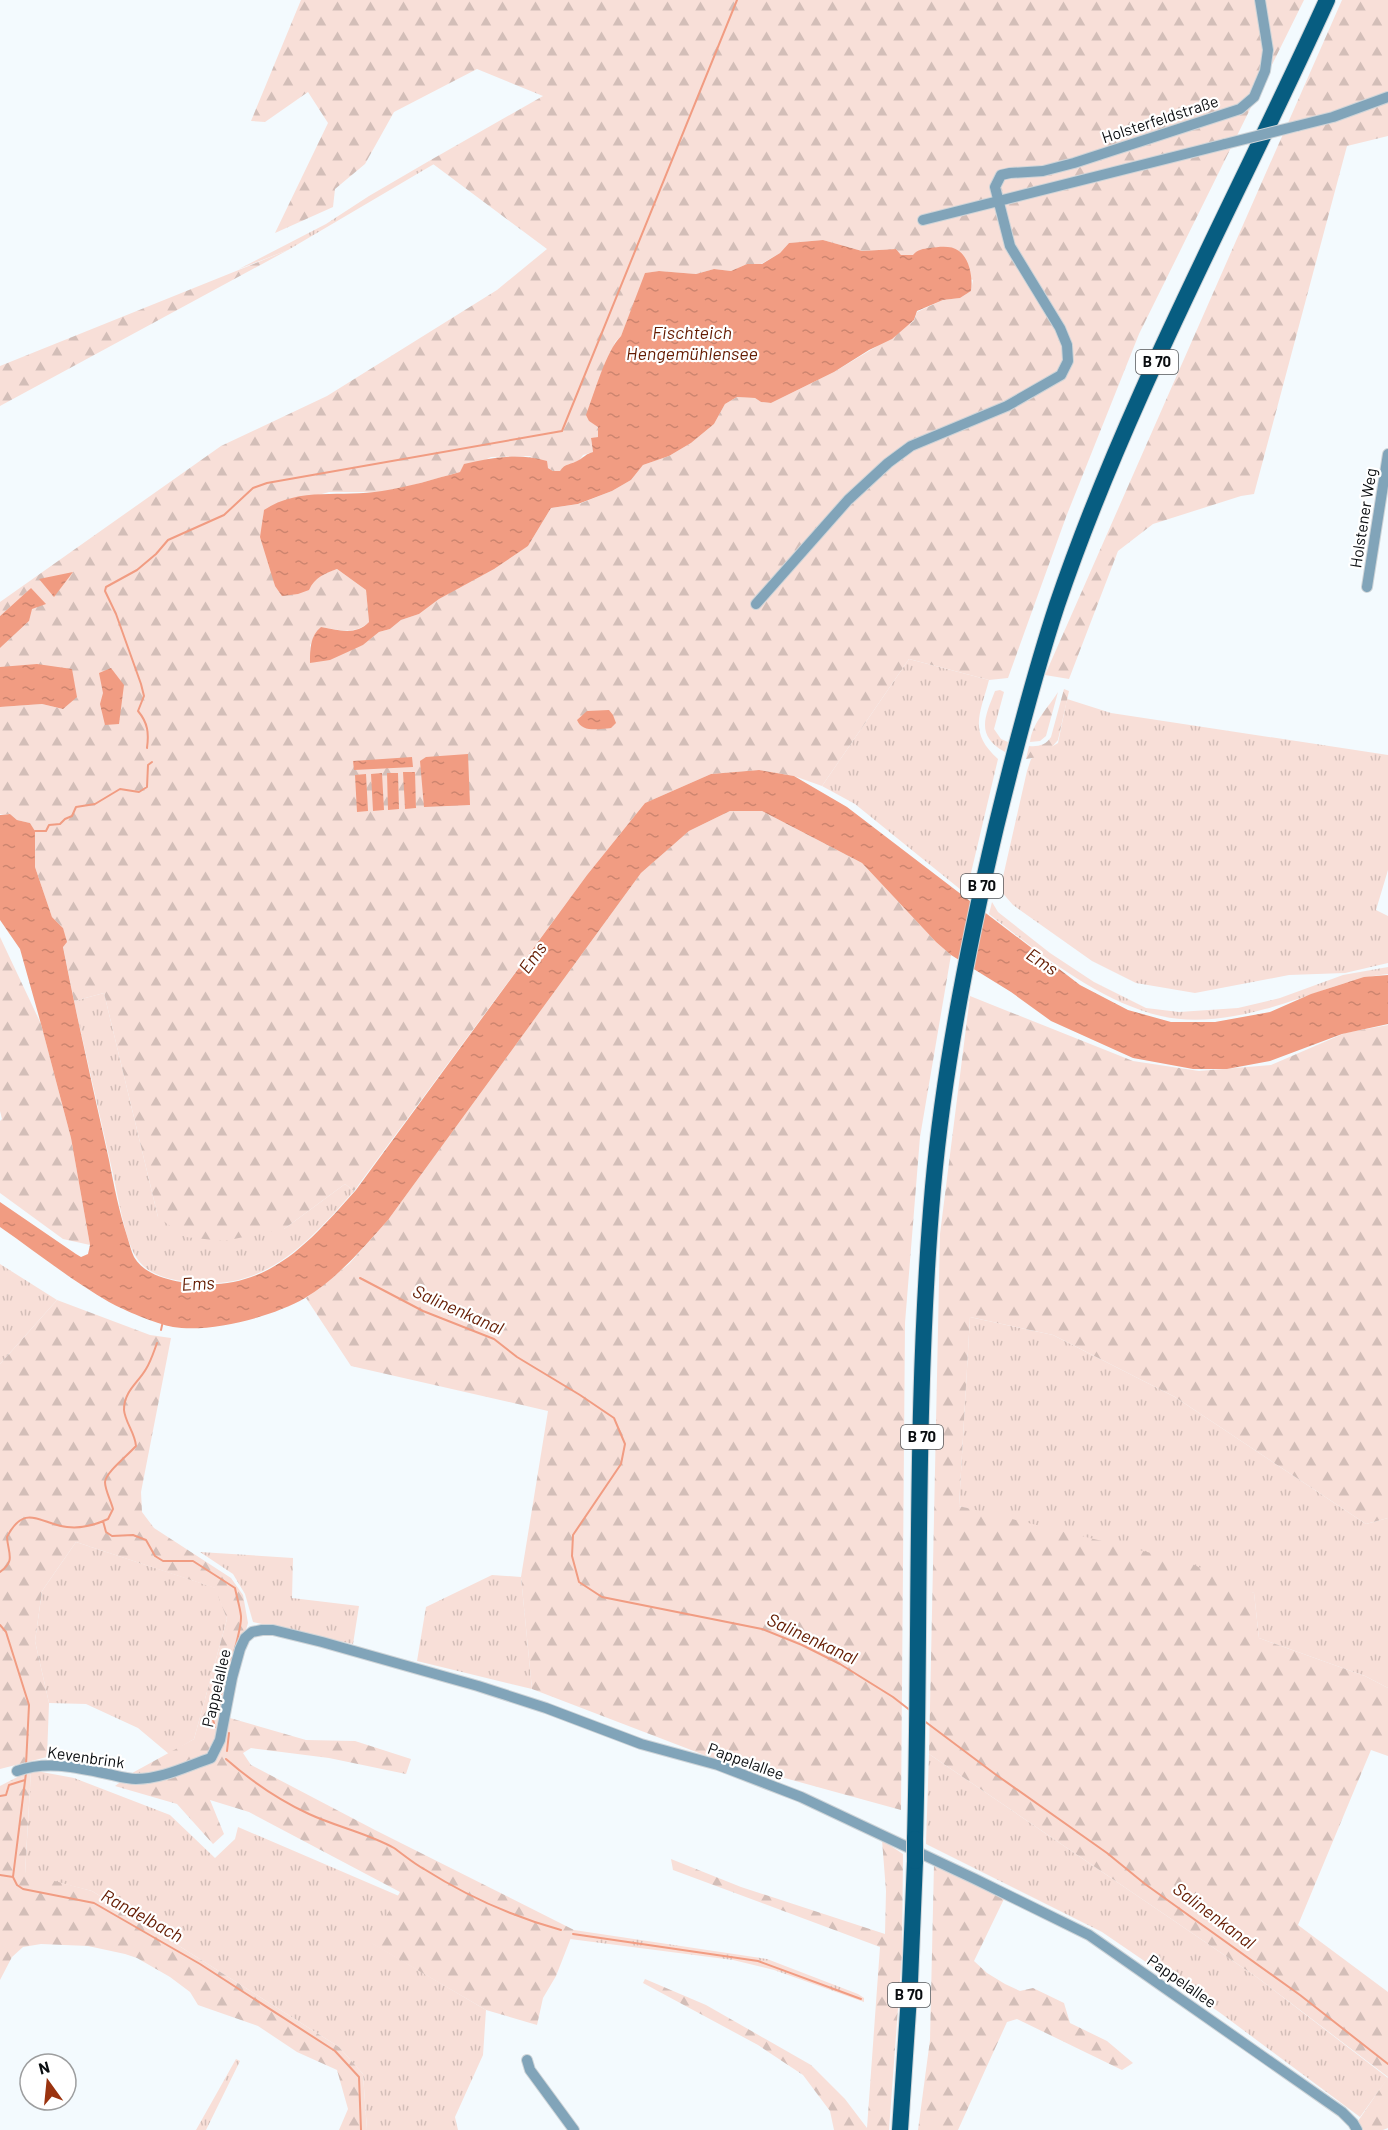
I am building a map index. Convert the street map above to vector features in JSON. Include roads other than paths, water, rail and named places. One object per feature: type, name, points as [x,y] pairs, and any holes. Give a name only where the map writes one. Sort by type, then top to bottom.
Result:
[{"type":"main road","name":"B 70","points":[[900,2130],[915,1861],[922,1385],[928,1269],[941,1113],[978,903],[1019,736],[1057,607],[1091,512],[1150,375],[1327,0]]},
{"type":"street","name":"Holsterfeldstraße","points":[[998,202],[995,187],[1001,175],[1010,172],[1043,171],[1074,164],[1240,109],[1254,97],[1265,70],[1268,50],[1260,0]]},
{"type":"street","points":[[923,220],[1333,117],[1388,97]]},
{"type":"street","points":[[756,604],[848,500],[888,463],[911,446],[1007,406],[1061,375],[1068,360],[1067,345],[1060,328],[1010,246],[998,202]]},
{"type":"street","name":"Holstener Weg","points":[[1367,587],[1388,454]]},
{"type":"street","name":"Pappelallee","points":[[152,1778],[211,1758],[220,1740],[240,1649],[245,1638],[252,1632],[273,1630],[409,1666],[546,1708],[641,1744],[718,1765],[801,1797],[975,1879],[1089,1935],[1342,2112],[1355,2126]]},
{"type":"street","name":"Kevenbrink","points":[[17,1771],[31,1766],[53,1765],[134,1779],[152,1778]]},
{"type":"street","points":[[527,2060],[530,2070],[574,2130]]},
{"type":"water","name":"Fischteich Hengemühlensee","points":[[823,240],[862,251],[896,249],[901,255],[913,255],[927,248],[952,248],[959,251],[966,259],[972,281],[971,291],[960,298],[943,300],[917,311],[914,320],[892,339],[869,350],[834,372],[771,403],[761,402],[755,398],[737,397],[725,404],[714,424],[691,443],[669,456],[643,465],[631,480],[612,491],[578,504],[551,508],[528,546],[494,569],[439,599],[419,614],[401,620],[390,629],[379,632],[363,645],[330,660],[310,663],[313,639],[321,627],[353,631],[369,622],[366,590],[337,569],[317,579],[309,590],[282,596],[275,586],[260,537],[264,510],[292,498],[307,495],[367,493],[402,487],[460,472],[464,464],[485,459],[526,457],[547,461],[548,468],[560,471],[566,465],[593,452],[591,438],[598,437],[598,427],[589,421],[586,415],[605,362],[621,336],[645,273],[659,271],[696,274],[714,269],[731,271],[747,264],[762,264],[780,253],[789,243]]},
{"type":"water","points":[[73,572],[54,597],[39,579]]},
{"type":"water","points":[[31,588],[46,604],[32,609],[29,621],[0,648],[0,616]]},
{"type":"water","points":[[37,664],[72,669],[77,697],[63,709],[42,704],[0,707],[0,667]]},
{"type":"water","points":[[111,668],[124,685],[119,724],[105,725],[100,704],[103,693],[99,673]]},
{"type":"water","points":[[609,710],[616,723],[611,728],[587,729],[577,720],[587,711]]},
{"type":"water","points":[[468,754],[470,805],[424,807],[420,761],[426,757]]},
{"type":"water","points":[[412,757],[413,767],[354,770],[353,761]]},
{"type":"water","name":"Ems","points":[[759,770],[794,776],[847,807],[1080,985],[1128,1010],[1171,1022],[1215,1022],[1270,1012],[1311,994],[1364,977],[1388,975],[1388,1024],[1342,1034],[1270,1061],[1227,1069],[1193,1069],[1133,1058],[1051,1021],[1011,992],[951,955],[862,863],[762,811],[730,811],[689,831],[641,873],[388,1220],[339,1272],[305,1298],[276,1311],[241,1322],[205,1328],[173,1327],[109,1302],[0,1227],[0,1202],[81,1257],[88,1254],[90,1245],[71,1138],[41,1024],[20,949],[0,920],[0,815],[10,814],[17,820],[30,823],[35,831],[35,867],[52,917],[63,928],[67,942],[63,947],[74,1000],[117,1198],[133,1255],[138,1263],[148,1271],[161,1277],[181,1282],[210,1284],[236,1281],[260,1274],[301,1247],[338,1211],[356,1190],[587,875],[645,803],[711,774]]},
{"type":"water","points":[[403,772],[415,772],[416,808],[405,809]]},
{"type":"water","points":[[382,773],[384,810],[373,811],[371,774]]},
{"type":"water","points":[[387,773],[398,773],[399,809],[388,810]]},
{"type":"water","points":[[366,774],[368,811],[357,812],[355,775]]},
{"type":"waterway","points":[[147,748],[147,728],[138,711],[144,696],[141,684],[116,614],[105,591],[106,587],[137,570],[168,540],[224,515],[253,488],[267,483],[562,431],[737,0]]},
{"type":"waterway","points":[[35,831],[46,831],[49,825],[60,824],[72,816],[76,807],[95,804],[120,789],[139,792],[147,787],[148,765],[152,762]]},
{"type":"waterway","name":"Salinenkanal","points":[[360,1278],[423,1311],[494,1339],[517,1357],[614,1418],[625,1444],[621,1464],[573,1535],[572,1556],[579,1582],[602,1597],[762,1629],[840,1664],[911,1711]]},
{"type":"waterway","name":"Randelbach","points":[[161,1330],[163,1321]]},
{"type":"waterway","name":"Randelbach","points":[[0,1572],[10,1560],[7,1537],[20,1520],[34,1518],[57,1525],[78,1527],[93,1525],[108,1519],[113,1509],[106,1488],[106,1478],[136,1446],[124,1410],[126,1398],[148,1366],[157,1343]]},
{"type":"waterway","points":[[103,1521],[106,1532],[112,1536],[133,1535],[146,1540],[155,1556],[163,1561],[193,1561],[235,1588],[241,1613],[240,1624],[230,1666],[212,1716],[215,1727]]},
{"type":"waterway","name":"Randelbach","points":[[0,1625],[6,1632],[29,1705],[26,1765]]},
{"type":"waterway","name":"Salinenkanal","points":[[923,1720],[1300,1995],[1388,2064]]},
{"type":"waterway","points":[[227,1751],[229,1733]]},
{"type":"waterway","points":[[226,1759],[266,1790],[298,1809],[384,1843],[440,1879],[490,1904],[561,1930]]},
{"type":"waterway","name":"Randelbach","points":[[26,1773],[13,1877],[17,1885],[23,1889],[94,1903],[200,1964],[335,2051],[359,2077],[361,2130]]},
{"type":"waterway","points":[[0,1796],[6,1795],[9,1785],[25,1780]]},
{"type":"waterway","points":[[0,1875],[13,1877]]},
{"type":"waterway","points":[[573,1934],[758,1961],[861,1999]]}]
